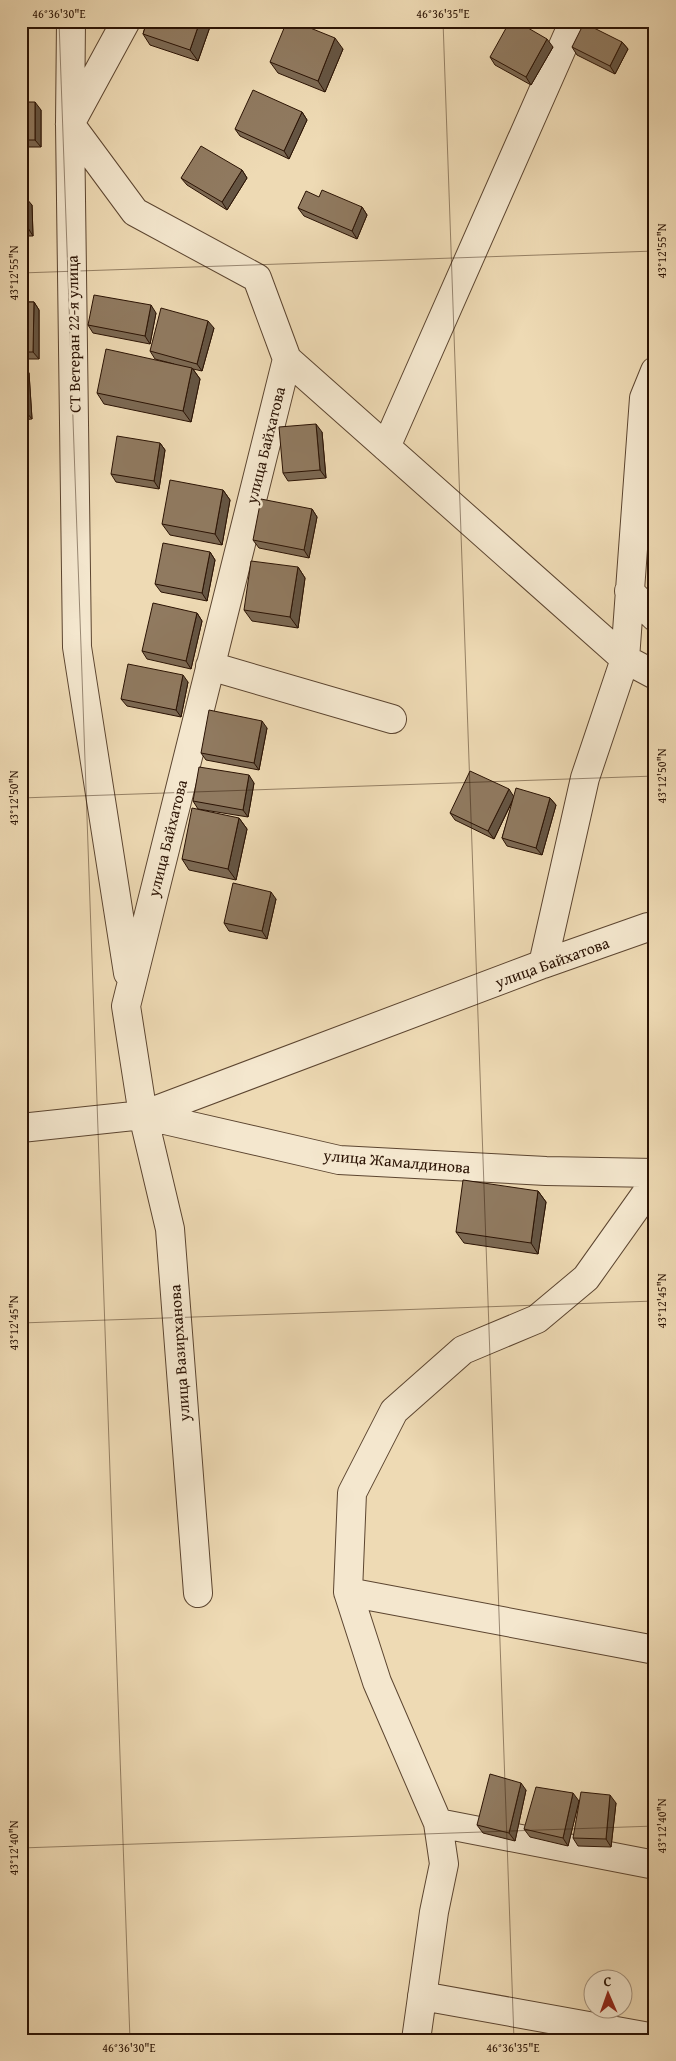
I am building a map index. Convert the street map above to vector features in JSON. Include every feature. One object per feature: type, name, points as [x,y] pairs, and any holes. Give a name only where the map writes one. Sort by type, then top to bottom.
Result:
[{"type":"street","name":"СТ Ветеран 22-я улица","points":[[71,21],[70,124],[77,647],[130,986]]},
{"type":"street","points":[[126,21],[70,124],[135,212],[257,278],[287,359],[625,659],[655,675]]},
{"type":"street","points":[[386,447],[574,21]]},
{"type":"street","name":"улица Байхатова","points":[[287,359],[126,1006],[143,1115],[543,964],[648,927],[655,928]]},
{"type":"street","points":[[543,964],[585,778],[625,659],[644,398],[655,371]]},
{"type":"street","points":[[629,591],[655,617]]},
{"type":"street","points":[[210,666],[392,719]]},
{"type":"street","points":[[21,1128],[143,1115]]},
{"type":"street","name":"улица Жамалдинова","points":[[143,1115],[339,1160],[546,1171],[655,1173]]},
{"type":"street","name":"улица Вазирханова","points":[[143,1115],[170,1229],[198,1593]]},
{"type":"street","points":[[416,2040],[434,1912],[444,1864],[438,1823],[377,1682],[348,1592],[352,1493],[394,1411],[463,1350],[537,1319],[586,1278],[655,1181]]},
{"type":"street","points":[[348,1592],[655,1650]]},
{"type":"street","points":[[438,1823],[655,1865]]},
{"type":"street","points":[[422,1996],[655,2038]]},
{"type":"building","points":[[147,21],[200,21],[190,50],[143,34]]},
{"type":"building","points":[[287,21],[293,21],[335,38],[318,81],[270,62]]},
{"type":"building","points":[[510,21],[516,21],[547,39],[526,77],[490,57]]},
{"type":"building","points":[[584,23],[622,42],[610,66],[572,47]]},
{"type":"building","points":[[253,90],[302,112],[284,151],[235,129]]},
{"type":"building","points":[[21,102],[35,102],[35,140],[21,140]]},
{"type":"building","points":[[201,146],[242,170],[222,202],[181,178]]},
{"type":"building","points":[[322,190],[362,207],[352,231],[298,208],[306,191],[319,197]]},
{"type":"building","points":[[21,198],[26,198],[28,228],[21,228]]},
{"type":"building","points":[[94,295],[151,305],[145,336],[88,325]]},
{"type":"building","points":[[21,302],[34,302],[33,352],[21,352]]},
{"type":"building","points":[[161,308],[208,321],[197,364],[150,351]]},
{"type":"building","points":[[106,349],[192,368],[183,411],[97,393]]},
{"type":"building","points":[[21,366],[24,366],[26,412],[21,412]]},
{"type":"building","points":[[316,424],[320,470],[283,473],[279,427]]},
{"type":"building","points":[[117,436],[160,443],[154,481],[111,474]]},
{"type":"building","points":[[170,480],[223,490],[215,534],[162,524]]},
{"type":"building","points":[[261,499],[312,509],[304,550],[253,540]]},
{"type":"building","points":[[163,543],[210,552],[202,593],[155,584]]},
{"type":"building","points":[[251,561],[298,567],[290,617],[244,610]]},
{"type":"building","points":[[153,603],[197,613],[186,661],[142,651]]},
{"type":"building","points":[[128,664],[183,675],[176,710],[121,699]]},
{"type":"building","points":[[209,710],[262,721],[254,763],[201,753]]},
{"type":"building","points":[[199,767],[249,775],[243,810],[193,801]]},
{"type":"building","points":[[470,771],[509,789],[488,831],[450,813]]},
{"type":"building","points":[[516,788],[550,798],[536,848],[502,838]]},
{"type":"building","points":[[192,808],[239,818],[228,869],[182,859]]},
{"type":"building","points":[[233,883],[271,892],[262,931],[224,923]]},
{"type":"building","points":[[463,1180],[538,1191],[531,1243],[456,1232]]},
{"type":"building","points":[[490,1774],[521,1783],[509,1833],[477,1825]]},
{"type":"building","points":[[536,1787],[573,1793],[563,1838],[524,1829]]},
{"type":"building","points":[[581,1792],[610,1795],[606,1839],[573,1838]]}]
